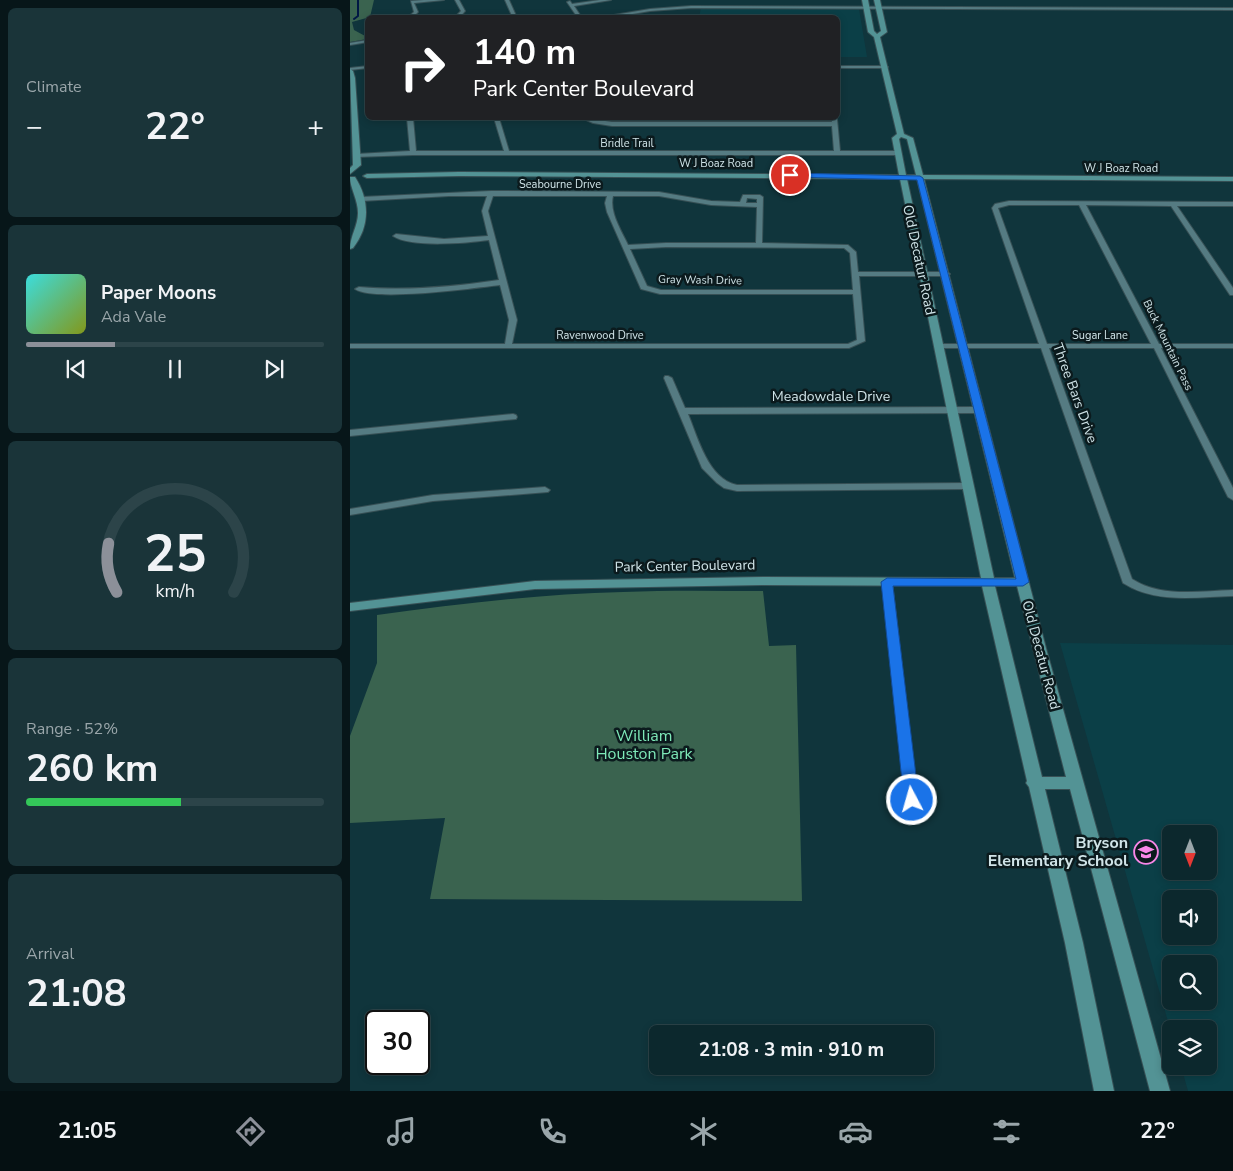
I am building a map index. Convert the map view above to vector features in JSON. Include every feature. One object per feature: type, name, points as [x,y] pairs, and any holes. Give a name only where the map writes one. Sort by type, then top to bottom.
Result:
[{"type":"main road","name":"Old Decatur Road","points":[[865,0],[871,32],[877,36],[886,67],[901,135]]},
{"type":"main road","name":"Old Decatur Road","points":[[877,0],[884,32],[877,36]]},
{"type":"main road","points":[[350,70],[352,78],[354,151],[357,165],[367,175]]},
{"type":"main road","name":"Old Decatur Road","points":[[1104,1091],[1074,944],[1034,783],[988,582],[921,272],[895,138],[901,135],[910,138],[1040,652],[1160,1091]]},
{"type":"main road","points":[[350,246],[360,233],[361,199],[352,177],[357,165]]},
{"type":"main road","name":"W J Boaz Road","points":[[352,177],[409,174],[735,174],[902,178],[1233,179]]},
{"type":"main road","points":[[352,177],[367,175]]},
{"type":"main road","name":"Park Center Boulevard","points":[[350,607],[535,585],[762,581],[1023,582]]},
{"type":"main road","points":[[1034,783],[1077,783]]},
{"type":"street","points":[[412,15],[416,12],[412,2],[442,0]]},
{"type":"street","points":[[458,0],[463,11],[459,15]]},
{"type":"street","points":[[507,0],[514,15]]},
{"type":"street","points":[[568,0],[578,15]]},
{"type":"street","points":[[571,5],[609,0]]},
{"type":"street","points":[[664,8],[669,14]]},
{"type":"street","points":[[618,15],[664,8],[1233,9]]},
{"type":"street","points":[[350,44],[365,41]]},
{"type":"street","points":[[840,67],[886,67]]},
{"type":"street","points":[[350,70],[365,68]]},
{"type":"street","points":[[410,120],[413,153]]},
{"type":"street","points":[[497,120],[507,153]]},
{"type":"street","points":[[590,120],[612,124],[834,124]]},
{"type":"street","points":[[748,120],[748,125]]},
{"type":"street","points":[[834,120],[837,153]]},
{"type":"street","name":"Bridle Trail","points":[[354,151],[413,153],[898,153]]},
{"type":"street","name":"Seabourne Drive","points":[[361,199],[429,194],[659,194],[711,203],[759,205]]},
{"type":"street","points":[[491,194],[485,211],[512,320],[508,346]]},
{"type":"street","name":"Gray Wash Drive","points":[[610,194],[609,208],[625,247],[644,287],[655,292],[857,292]]},
{"type":"street","points":[[742,205],[746,196],[760,197],[759,245]]},
{"type":"street","points":[[1082,204],[1233,204]]},
{"type":"street","name":"Three Bars Drive","points":[[1082,204],[997,205],[996,210],[1124,574],[1128,582],[1136,588],[1158,593],[1233,593]]},
{"type":"street","name":"Buck Mountain Pass","points":[[1082,204],[1233,497]]},
{"type":"street","points":[[1173,204],[1233,293]]},
{"type":"street","points":[[396,236],[415,240],[451,242],[492,238]]},
{"type":"street","points":[[625,247],[759,245],[848,247],[853,252],[857,292]]},
{"type":"street","points":[[855,272],[945,272]]},
{"type":"street","points":[[359,289],[380,292],[434,291],[503,282]]},
{"type":"street","name":"Ravenwood Drive","points":[[350,346],[849,346],[861,341],[857,292]]},
{"type":"street","name":"Sugar Lane","points":[[938,346],[1233,346]]},
{"type":"street","points":[[668,378],[707,468],[727,487],[968,486]]},
{"type":"street","name":"Meadowdale Drive","points":[[682,411],[979,410]]},
{"type":"street","points":[[350,433],[512,417]]},
{"type":"street","points":[[350,512],[433,498],[545,490]]},
{"type":"street","points":[[887,582],[912,800]]},
{"type":"shaded area","points":[[701,8],[859,9],[867,57],[840,57],[840,15],[699,15]]},
{"type":"shaded area","name":"Bryson Elementary School","points":[[1060,643],[1233,645],[1233,1091],[1188,1091],[1184,1075],[1217,1075],[1217,1020],[1168,1020],[1165,1010],[1217,1010],[1217,955],[1162,955],[1162,1000]]},
{"type":"green space","points":[[350,0],[374,0],[370,15],[365,15],[365,18],[352,22],[354,30],[365,36],[365,39],[350,42]]},
{"type":"green space","name":"William Houston Park","points":[[763,591],[769,646],[796,645],[802,901],[430,899],[445,818],[350,823],[350,736],[377,663],[377,615],[469,603],[592,593]]},
{"type":"waterway","points":[[354,19],[358,16],[358,0]]},
{"type":"place","name":"Bryson Elementary School","points":[[1146,852]]},
{"type":"route","points":[[790,175],[920,178],[1023,582],[887,582],[912,800]]}]
